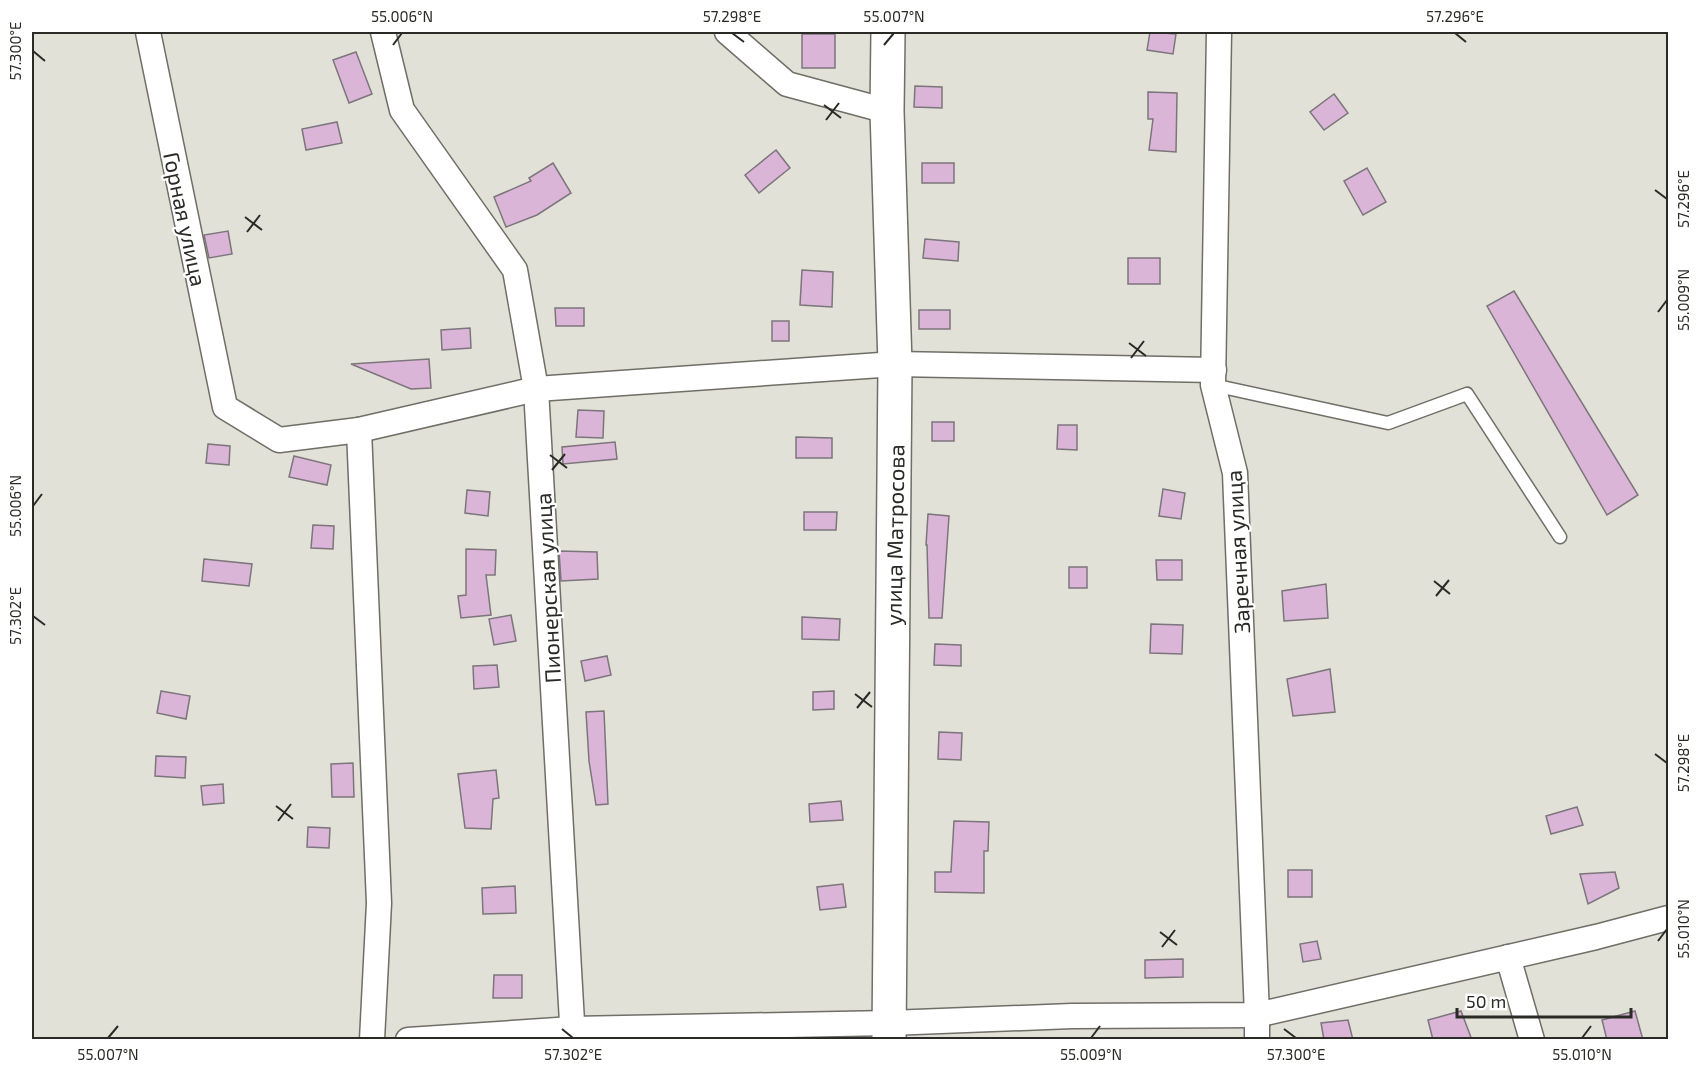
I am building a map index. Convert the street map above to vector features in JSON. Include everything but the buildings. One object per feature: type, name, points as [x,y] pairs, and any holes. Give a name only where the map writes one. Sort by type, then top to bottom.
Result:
[{"type":"main road","name":"улица Матросова","points":[[888,32],[887,111],[895,364],[889,1031]]},
{"type":"street","name":"Горная улица","points":[[148,32],[225,407],[279,440],[359,430]]},
{"type":"street","name":"Пионерская улица","points":[[382,32],[402,110],[515,270],[536,389],[573,1034]]},
{"type":"street","points":[[727,32],[787,84],[887,111]]},
{"type":"street","name":"Заречная улица","points":[[1218,32],[1213,378],[1235,473],[1257,1040]]},
{"type":"street","points":[[372,1040],[379,903],[359,430],[536,389],[895,364],[1213,378]]},
{"type":"street","points":[[408,1040],[573,1034],[889,1031],[1072,1016],[1257,1015],[1596,938],[1668,918]]},
{"type":"street","points":[[1509,957],[1532,1040]]},
{"type":"lane","points":[[1213,378],[1389,423],[1467,394],[1560,537]]}]
